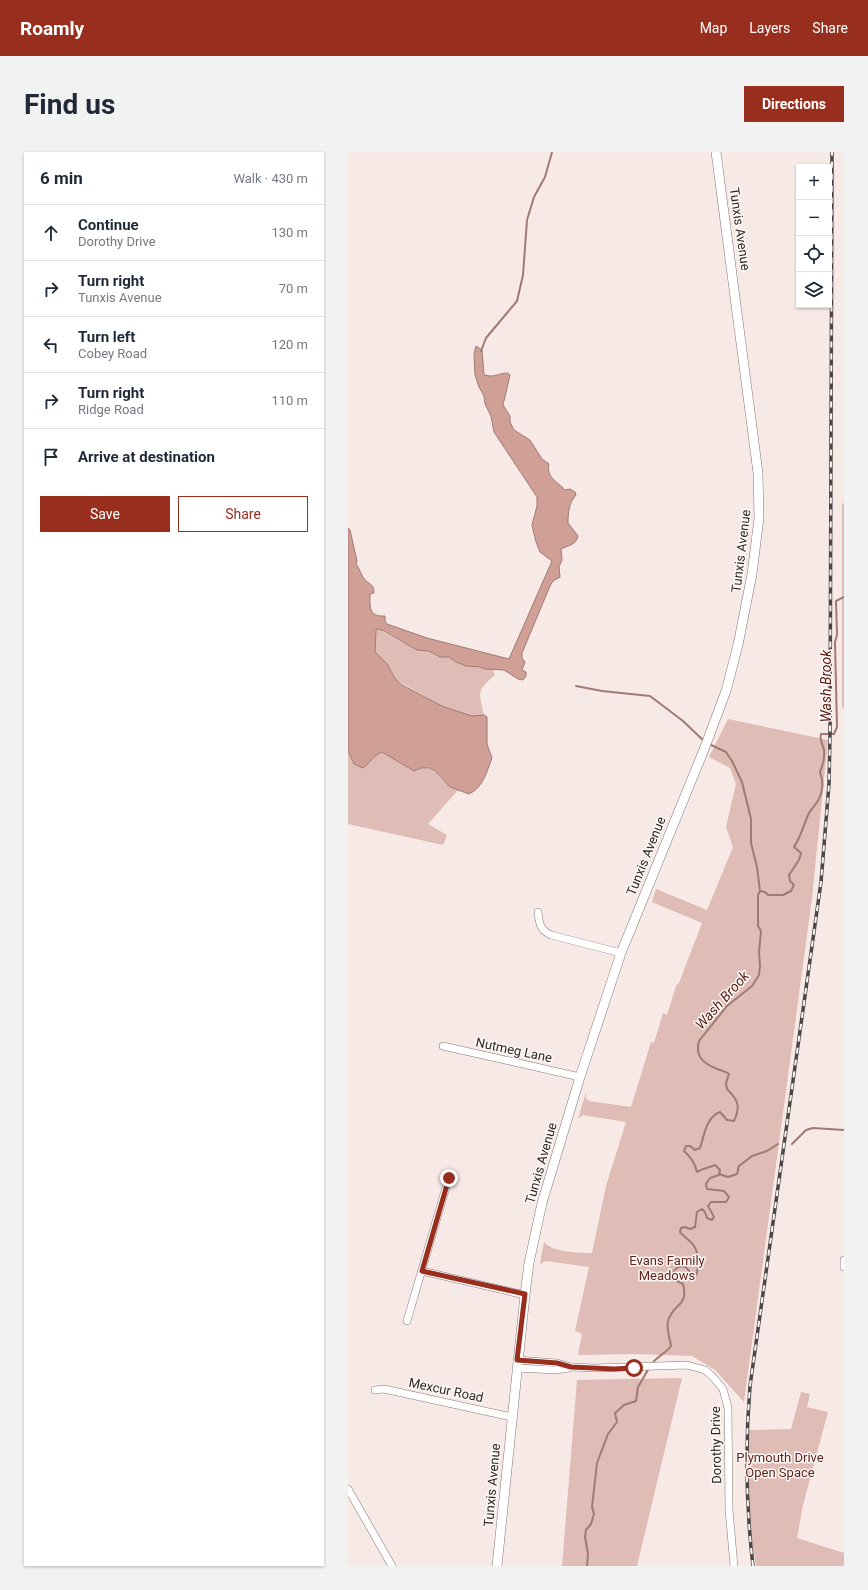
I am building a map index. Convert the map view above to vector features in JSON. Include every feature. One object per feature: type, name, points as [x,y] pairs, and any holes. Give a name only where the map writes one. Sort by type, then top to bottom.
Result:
[{"type":"main road","name":"Tunxis Avenue","points":[[497,1566],[525,1294],[529,1263],[542,1203],[580,1077],[621,954],[726,691],[738,645],[756,548],[760,500],[756,449],[716,152]]},
{"type":"street","points":[[538,912],[543,931],[551,935],[621,954]]},
{"type":"street","name":"Nutmeg Lane","points":[[443,1046],[580,1077]]},
{"type":"street","points":[[407,1321],[449,1178]]},
{"type":"street","points":[[844,1260],[844,1267]]},
{"type":"street","points":[[422,1271],[525,1294]]},
{"type":"street","name":"Dorothy Drive","points":[[517,1364],[557,1363],[571,1367],[614,1369],[687,1364],[696,1366],[712,1376],[723,1389],[728,1408],[729,1510],[734,1566]]},
{"type":"street","name":"Mexcur Road","points":[[375,1390],[384,1389],[512,1417]]},
{"type":"street","points":[[348,1490],[392,1566]]},
{"type":"green space","points":[[844,503],[844,708],[842,707],[842,504]]},
{"type":"green space","points":[[378,629],[417,650],[429,651],[440,657],[449,657],[466,666],[492,669],[495,675],[480,692],[484,715],[472,716],[444,707],[396,680],[392,672],[375,652],[376,630]]},
{"type":"green space","name":"Evans Family Meadows","points":[[728,719],[828,740],[812,898],[744,1402],[715,1370],[692,1356],[635,1354],[578,1355],[582,1334],[575,1331],[589,1267],[546,1261],[540,1264],[544,1242],[559,1250],[592,1253],[606,1186],[626,1122],[583,1115],[578,1119],[586,1092],[586,1098],[589,1101],[631,1107],[651,1042],[654,1043],[663,1013],[667,1015],[676,986],[679,983],[702,923],[652,902],[656,889],[707,910],[733,847],[726,827],[736,784],[730,768],[709,757]]},
{"type":"green space","points":[[348,751],[351,757],[372,759],[377,753],[382,752],[414,771],[428,769],[433,771],[445,783],[458,790],[428,824],[447,835],[443,845],[348,824]]},
{"type":"green space","points":[[682,1378],[637,1566],[562,1566],[577,1380]]},
{"type":"green space","name":"Plymouth Drive Open Space","points":[[801,1392],[810,1394],[807,1407],[828,1412],[803,1505],[797,1538],[844,1553],[844,1566],[756,1566],[748,1520],[746,1471],[748,1430],[791,1429]]},
{"type":"shaded area","points":[[476,346],[482,350],[484,375],[494,376],[508,373],[510,375],[503,405],[510,416],[510,422],[514,430],[530,440],[542,459],[549,464],[549,473],[553,479],[565,490],[570,489],[575,492],[576,495],[569,508],[568,523],[578,536],[574,543],[561,549],[562,560],[559,567],[560,577],[553,581],[550,586],[522,653],[522,658],[525,662],[522,670],[526,672],[526,676],[523,680],[518,679],[504,670],[466,666],[449,657],[440,657],[429,651],[417,650],[384,631],[378,629],[376,630],[375,652],[387,664],[396,680],[402,685],[444,707],[472,716],[484,715],[487,717],[487,744],[492,758],[486,774],[478,788],[469,794],[450,787],[435,771],[429,768],[421,768],[414,771],[382,752],[363,768],[354,764],[348,751],[348,528],[350,530],[357,561],[356,564],[364,579],[373,588],[374,593],[370,594],[370,606],[375,615],[385,616],[385,621],[387,624],[427,638],[509,659],[552,561],[540,552],[532,525],[537,506],[537,497],[494,432],[491,416],[485,404],[484,396],[475,375],[474,354]]},
{"type":"waterway","points":[[481,351],[486,338],[517,301],[523,275],[527,220],[534,197],[545,177],[552,152]]},
{"type":"waterway","name":"Wash Brook","points":[[652,1364],[671,1346],[668,1321],[670,1315],[684,1297],[683,1284],[673,1279],[673,1273],[680,1267],[686,1267],[692,1275],[696,1275],[697,1272],[698,1260],[696,1249],[680,1232],[681,1228],[685,1227],[690,1229],[695,1227],[697,1212],[702,1209],[707,1218],[712,1220],[714,1217],[708,1206],[711,1202],[726,1202],[729,1197],[724,1191],[707,1189],[706,1184],[710,1178],[719,1175],[720,1170],[715,1165],[697,1172],[692,1160],[684,1151],[686,1146],[690,1146],[695,1150],[700,1148],[706,1127],[715,1114],[720,1112],[727,1120],[734,1121],[738,1107],[736,1100],[727,1089],[726,1083],[729,1074],[712,1067],[701,1059],[698,1051],[699,1041],[727,1006],[752,986],[759,975],[761,931],[758,926],[758,895],[760,891],[765,892],[768,895],[783,895],[791,891],[794,885],[790,881],[789,875],[799,860],[801,853],[794,847],[809,813],[819,799],[822,791],[820,772],[824,761],[824,748],[821,740],[821,734],[834,734],[837,727],[835,642],[837,635],[836,601],[844,597]]},
{"type":"waterway","points":[[576,686],[602,691],[650,696],[683,721],[705,742]]},
{"type":"waterway","points":[[709,744],[726,752],[742,782],[751,819],[751,843],[757,867],[760,891]]},
{"type":"waterway","points":[[792,1144],[806,1130],[813,1128],[844,1130]]},
{"type":"waterway","points":[[719,1174],[728,1177],[737,1174],[739,1166],[752,1156],[767,1151],[778,1144]]},
{"type":"waterway","name":"Wash Brook","points":[[587,1566],[588,1554],[585,1537],[586,1530],[591,1524],[594,1514],[592,1507],[597,1463],[608,1434],[617,1422],[615,1413],[624,1405],[636,1401],[638,1387],[649,1368]]},
{"type":"railway","points":[[753,1566],[747,1476],[747,1431],[750,1386],[821,882],[829,784],[832,152]]},
{"type":"route","points":[[449,1178],[422,1271],[525,1294],[517,1360],[557,1363],[571,1367],[614,1369],[634,1368]]}]
